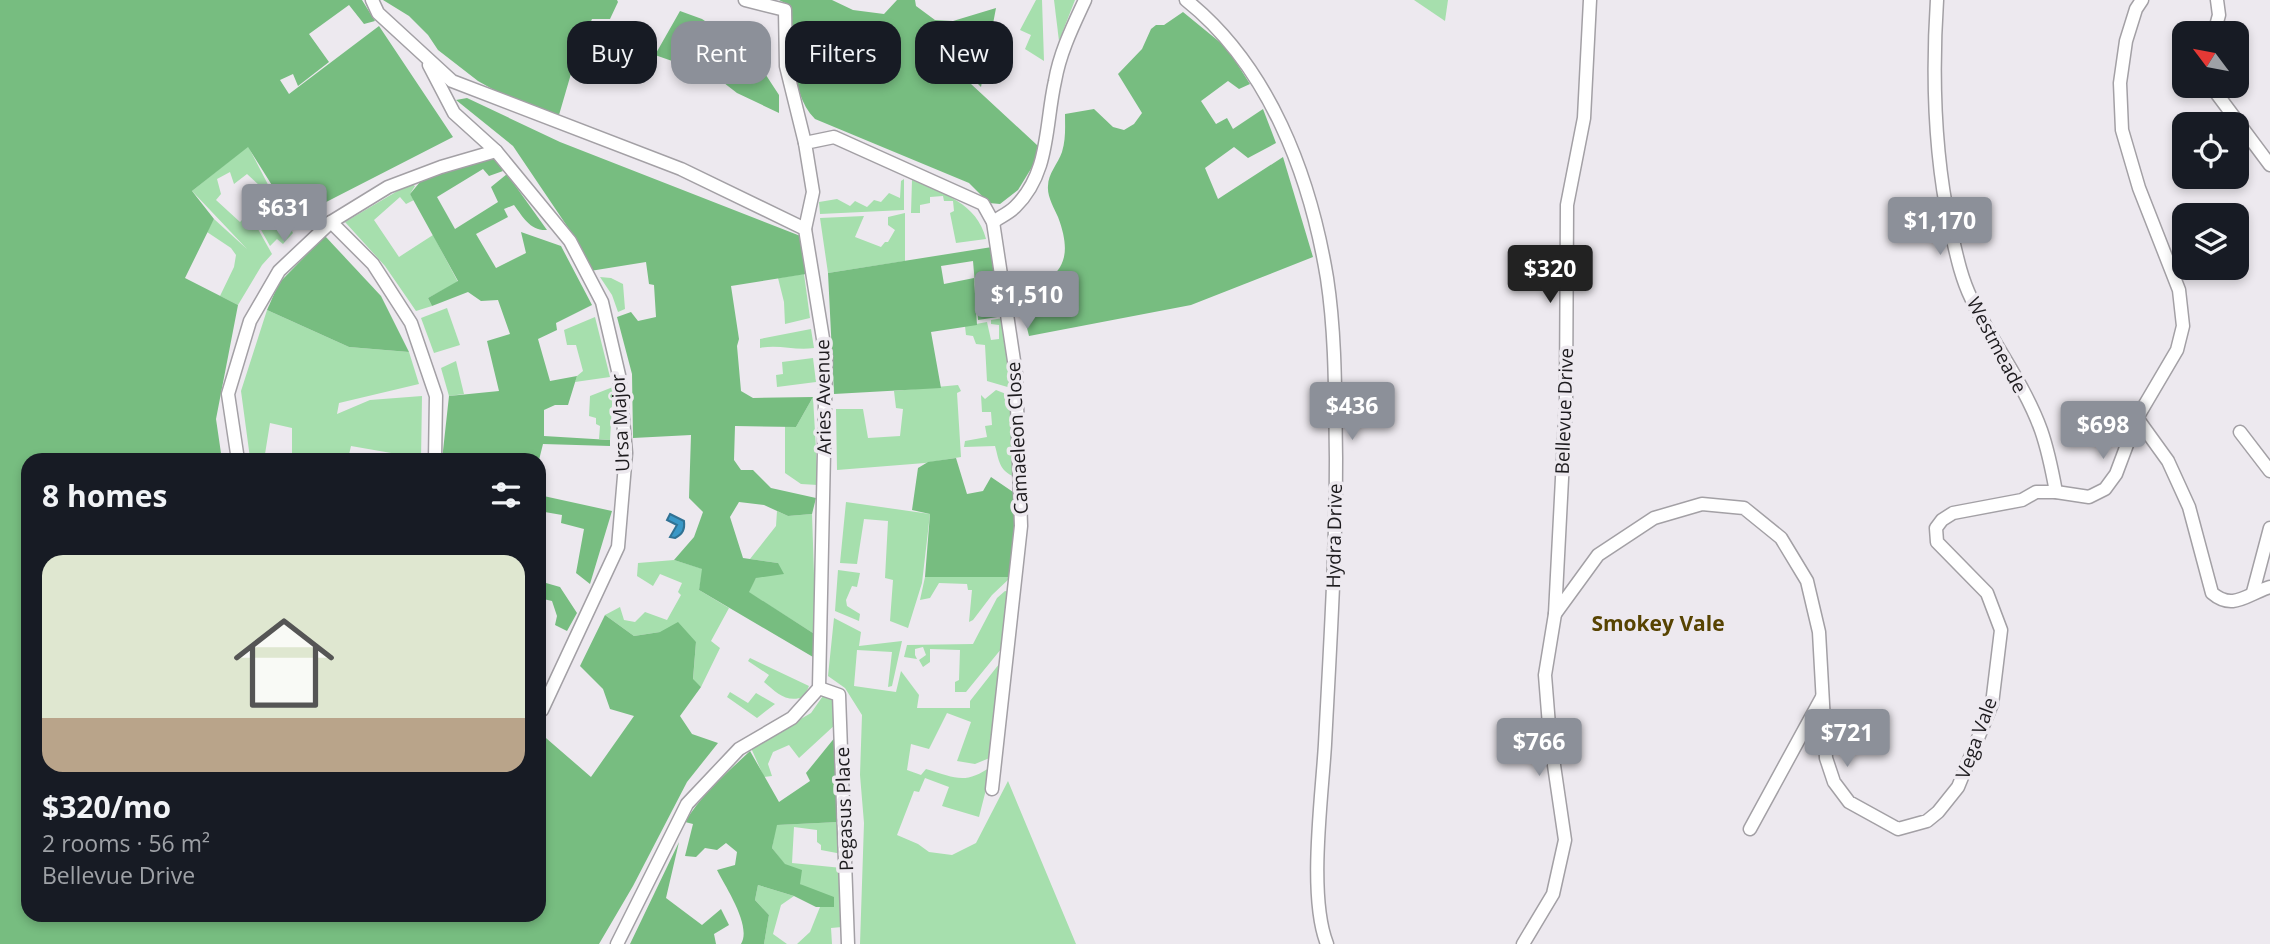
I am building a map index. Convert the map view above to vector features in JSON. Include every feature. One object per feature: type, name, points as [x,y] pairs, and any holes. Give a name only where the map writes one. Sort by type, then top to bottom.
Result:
[{"type":"street","points":[[372,0],[378,13],[452,81],[681,169],[805,229],[813,192],[805,142],[786,66],[785,10],[745,0]]},
{"type":"street","points":[[805,142],[834,137],[984,204],[993,222],[1015,207],[1035,181],[1045,152],[1055,81],[1063,49],[1085,0]]},
{"type":"street","name":"Hydra Drive","points":[[1186,0],[1237,50],[1266,94],[1292,153],[1310,206],[1327,278],[1335,373],[1336,548],[1317,876],[1322,933],[1327,944]]},
{"type":"street","name":"Bellevue Drive","points":[[1523,944],[1553,894],[1565,840],[1550,738],[1545,675],[1555,614],[1566,401],[1567,205],[1584,118],[1590,0]]},
{"type":"street","name":"Westmeade","points":[[1937,0],[1933,54],[1937,146],[1945,203],[1959,268],[1971,299],[2040,427],[2056,492]]},
{"type":"street","points":[[2056,492],[2089,497],[2105,489],[2116,474],[2137,418],[2177,350],[2183,326],[2179,290],[2139,188],[2122,131],[2120,83],[2126,41],[2136,9],[2142,0]]},
{"type":"street","points":[[2217,0],[2217,21]]},
{"type":"street","name":"Ursa Major","points":[[424,55],[454,113],[496,151],[570,241],[602,302],[619,375],[626,453],[618,547],[546,700]]},
{"type":"street","points":[[2220,98],[2270,165]]},
{"type":"street","points":[[237,453],[228,394],[250,321],[279,271],[331,222],[388,187],[441,167],[496,151]]},
{"type":"street","points":[[331,222],[373,264],[411,323],[436,396],[435,453]]},
{"type":"street","name":"Camaeleon Close","points":[[992,789],[1021,526],[1016,374],[993,222]]},
{"type":"street","name":"Aries Avenue","points":[[805,229],[826,357],[819,688]]},
{"type":"street","points":[[2137,418],[2168,461],[2180,485],[2189,507],[2212,593],[2221,601],[2230,603],[2270,587]]},
{"type":"street","points":[[2240,432],[2270,471]]},
{"type":"street","name":"Vega Vale","points":[[1555,614],[1598,555],[1654,518],[1702,503],[1744,508],[1781,538],[1807,581],[1819,632],[1826,758],[1834,782],[1849,802],[1898,829],[1927,821],[1958,787],[1993,704],[2001,630],[1987,593],[1937,542],[1936,528],[1953,513],[2022,500],[2036,492],[2056,492]]},
{"type":"street","points":[[2253,592],[2270,528]]},
{"type":"street","points":[[617,944],[687,804],[740,749],[792,718],[819,688]]},
{"type":"street","name":"Pegasus Place","points":[[819,688],[839,695],[848,944]]},
{"type":"street","points":[[1750,829],[1822,696]]},
{"type":"green space","points":[[0,0],[362,0],[375,21],[364,24],[349,5],[309,34],[329,62],[298,86],[293,74],[280,80],[289,94],[379,26],[453,137],[293,219],[248,147],[192,191],[214,219],[185,278],[238,305],[216,419],[221,453],[21,453],[21,922],[546,922],[546,738],[591,777],[634,716],[610,709],[603,689],[580,666],[605,615],[634,636],[660,632],[678,622],[696,642],[693,679],[701,687],[680,716],[692,734],[718,743],[687,782],[633,886],[599,944],[0,944]]},
{"type":"green space","points":[[383,0],[618,2],[610,19],[567,21],[568,84],[559,115],[512,100],[478,81],[438,50],[428,35],[409,16]]},
{"type":"green space","points":[[779,0],[832,0],[853,10],[884,14],[897,0],[915,0],[916,6],[935,20],[953,21],[915,21],[915,84],[971,84],[1037,145],[1040,154],[1018,190],[1000,204],[989,203],[969,183],[815,119],[806,107],[797,84],[901,84],[901,21],[789,21],[785,3]]},
{"type":"green space","points":[[1036,0],[1042,0],[1044,61],[1025,49],[1031,35],[1020,30]]},
{"type":"green space","points":[[1054,0],[1075,0],[1059,41]]},
{"type":"green space","points":[[1414,0],[1448,0],[1445,21]]},
{"type":"green space","points":[[996,8],[994,21],[953,21]]},
{"type":"green space","points":[[680,11],[705,21],[674,21]]},
{"type":"green space","points":[[1183,12],[1227,48],[1250,84],[1239,89],[1228,81],[1201,101],[1216,124],[1227,118],[1233,129],[1263,109],[1276,143],[1248,158],[1234,147],[1205,168],[1218,199],[1283,157],[1313,257],[1191,305],[1029,336],[1019,296],[1054,275],[1064,257],[1063,233],[1048,186],[1063,147],[1065,114],[1094,109],[1113,127],[1124,130],[1134,124],[1142,113],[1118,74],[1142,49],[1151,29],[1156,25],[1164,25]]},
{"type":"green space","points":[[671,27],[671,61],[657,56]]},
{"type":"green space","points":[[771,83],[779,95],[779,113],[737,93],[725,84]]},
{"type":"green space","points":[[467,98],[560,142],[803,237],[806,274],[731,286],[739,339],[737,346],[741,391],[753,398],[813,397],[796,427],[735,426],[734,460],[741,470],[753,470],[771,488],[816,498],[812,514],[788,516],[764,505],[739,502],[730,517],[743,558],[778,563],[784,574],[756,578],[749,592],[816,635],[813,657],[699,590],[702,569],[674,560],[694,537],[703,512],[689,498],[691,435],[633,438],[632,374],[617,317],[631,312],[638,321],[656,317],[654,285],[649,284],[646,262],[590,271],[569,229],[513,146],[456,100]]},
{"type":"green space","points":[[248,146],[293,233],[283,244],[277,239],[270,246],[251,212],[265,197],[260,186],[247,174],[234,184],[230,172],[217,179],[221,194],[216,200],[240,222],[249,213],[272,254],[262,265],[238,305],[220,296],[234,267],[236,255],[231,248],[207,232],[214,219],[247,249],[192,191]]},
{"type":"green space","points":[[492,155],[503,171],[489,176],[483,169],[437,197],[455,229],[498,202],[491,187],[507,174],[547,230],[531,226],[514,205],[504,209],[508,217],[476,234],[496,268],[526,253],[521,232],[561,246],[592,305],[556,323],[557,330],[538,339],[550,381],[577,376],[568,405],[555,405],[544,410],[544,436],[610,440],[610,446],[543,444],[541,453],[443,453],[449,396],[499,391],[487,341],[510,334],[498,300],[481,301],[468,292],[432,306],[428,298],[458,281],[410,194],[425,176]]},
{"type":"green space","points":[[904,179],[904,210],[820,214],[819,202],[837,199],[850,206],[855,201],[867,207],[874,200],[881,202],[889,193],[900,198],[901,181]]},
{"type":"green space","points":[[912,180],[947,195],[967,208],[982,227],[986,239],[956,243],[950,213],[954,211],[953,201],[944,201],[943,196],[930,197],[930,203],[920,205],[920,213],[911,213]]},
{"type":"green space","points":[[411,183],[415,186],[410,194],[414,200],[406,204],[400,197],[374,220],[399,257],[433,235],[458,282],[428,298],[432,306],[416,311],[385,266],[345,222]]},
{"type":"green space","points":[[905,213],[905,261],[828,273],[820,218],[864,216],[855,237],[881,247],[888,242],[895,230],[888,225],[888,217]]},
{"type":"green space","points":[[325,236],[381,296],[409,352],[349,347],[267,310],[279,283]]},
{"type":"green space","points":[[992,247],[1004,316],[978,320],[973,261],[941,266],[944,284],[974,278],[977,325],[931,332],[941,388],[834,394],[828,273]]},
{"type":"green space","points":[[804,274],[810,318],[785,324],[784,302],[778,278]]},
{"type":"green space","points":[[600,277],[611,278],[623,284],[625,309],[618,312],[612,295]]},
{"type":"green space","points":[[447,308],[460,345],[434,353],[421,318]]},
{"type":"green space","points":[[267,310],[349,347],[409,352],[419,384],[339,403],[337,414],[370,400],[422,396],[421,453],[391,453],[351,446],[349,453],[292,453],[292,428],[270,423],[265,453],[249,453],[241,391]]},
{"type":"green space","points":[[595,317],[610,377],[575,382],[583,371],[576,345],[567,345],[564,330]]},
{"type":"green space","points":[[1003,318],[1011,388],[987,381],[985,345],[976,344],[973,336],[966,335],[965,326],[987,322],[991,340],[999,339],[999,325],[991,324],[991,320]]},
{"type":"green space","points":[[811,329],[814,348],[760,348],[760,339]]},
{"type":"green space","points":[[813,358],[816,382],[777,387],[776,375],[783,374],[782,362]]},
{"type":"green space","points":[[456,361],[464,394],[449,396],[441,368]]},
{"type":"green space","points":[[958,385],[961,391],[957,393],[961,457],[925,463],[837,470],[836,409],[863,409],[868,438],[900,436],[903,409],[896,408],[894,391]]},
{"type":"green space","points":[[613,387],[610,440],[599,439],[600,426],[596,424],[596,418],[589,416],[590,396]]},
{"type":"green space","points":[[996,390],[1011,396],[1015,477],[1003,468],[995,446],[964,447],[965,441],[987,437],[985,426],[992,425],[991,412],[982,412],[981,395],[985,399]]},
{"type":"green space","points":[[813,397],[818,485],[801,484],[785,473],[785,426],[796,427]]},
{"type":"green space","points":[[956,458],[967,494],[983,491],[991,477],[1016,494],[1011,577],[925,577],[930,514],[912,510],[918,468],[928,462]]},
{"type":"green space","points":[[546,497],[612,511],[590,584],[576,573],[584,529],[561,523],[562,515],[546,512]]},
{"type":"green space","points":[[846,502],[930,514],[922,583],[908,628],[890,621],[893,580],[885,578],[888,521],[864,519],[857,564],[840,563]]},
{"type":"green space","points":[[777,511],[788,516],[812,514],[816,635],[748,592],[756,578],[778,563],[750,559],[776,526]]},
{"type":"green space","points":[[674,560],[703,569],[699,590],[729,608],[711,641],[720,648],[701,687],[693,680],[696,642],[660,632],[634,636],[605,615],[620,607],[624,620],[635,622],[645,612],[667,620],[681,595],[678,592],[682,583],[660,574],[653,586],[637,576],[638,563]]},
{"type":"green space","points":[[838,570],[860,573],[857,587],[852,586],[846,600],[847,606],[860,614],[859,621],[835,611]]},
{"type":"green space","points":[[925,577],[1011,577],[969,622],[972,590],[968,590],[967,584],[939,583],[930,598],[920,600]]},
{"type":"green space","points":[[546,583],[560,587],[577,613],[567,631],[555,625],[557,616],[552,601],[546,600]]},
{"type":"green space","points":[[1005,591],[1012,592],[1006,643],[966,692],[955,692],[955,682],[959,680],[960,650],[930,649],[930,662],[923,667],[919,660],[926,655],[923,647],[915,649],[917,659],[904,657],[907,645],[973,644],[997,598]]},
{"type":"green space","points":[[834,618],[861,632],[859,646],[902,641],[892,686],[888,687],[892,652],[857,650],[854,686],[896,692],[901,671],[919,695],[917,708],[970,708],[970,701],[1003,659],[992,757],[975,764],[957,761],[971,722],[947,713],[929,749],[911,744],[907,770],[921,775],[926,769],[967,778],[992,766],[979,817],[942,806],[949,787],[925,778],[919,792],[914,791],[897,835],[929,852],[952,855],[976,843],[1008,781],[1076,944],[860,944],[864,823],[860,775],[862,715],[845,688],[828,676]]},
{"type":"green space","points":[[750,658],[809,686],[804,697],[792,699],[778,693],[764,682],[769,675],[748,661]]},
{"type":"green space","points":[[730,692],[748,703],[756,693],[775,704],[757,718],[727,697]]},
{"type":"green space","points":[[825,693],[835,700],[837,723],[799,758],[789,745],[773,752],[768,764],[772,776],[764,777],[751,748],[811,713]]},
{"type":"green space","points":[[836,736],[839,822],[777,825],[772,848],[785,864],[802,870],[800,884],[834,897],[834,907],[816,907],[794,896],[758,885],[755,900],[769,915],[764,944],[741,944],[741,917],[717,870],[735,865],[737,852],[726,843],[717,850],[705,848],[696,857],[685,856],[693,824],[685,822],[707,793],[750,751],[779,802],[810,781],[806,773]]},
{"type":"green space","points":[[839,822],[842,854],[821,850],[821,845],[817,842],[817,830],[794,827],[792,863],[842,868],[842,927],[831,928],[832,944],[797,944],[810,932],[820,907],[834,906],[800,884],[772,848],[776,825]]},
{"type":"green space","points":[[679,842],[666,898],[702,925],[721,909],[729,925],[714,934],[716,944],[630,944]]},
{"type":"green space","points":[[758,885],[794,896],[781,905],[773,934],[787,944],[764,944],[769,915],[755,900]]},
{"type":"water","points":[[670,514],[684,521],[683,531],[675,538],[670,537],[677,525],[667,520]]},
{"type":"district","name":"Smokey Vale","points":[[1658,624]]}]
